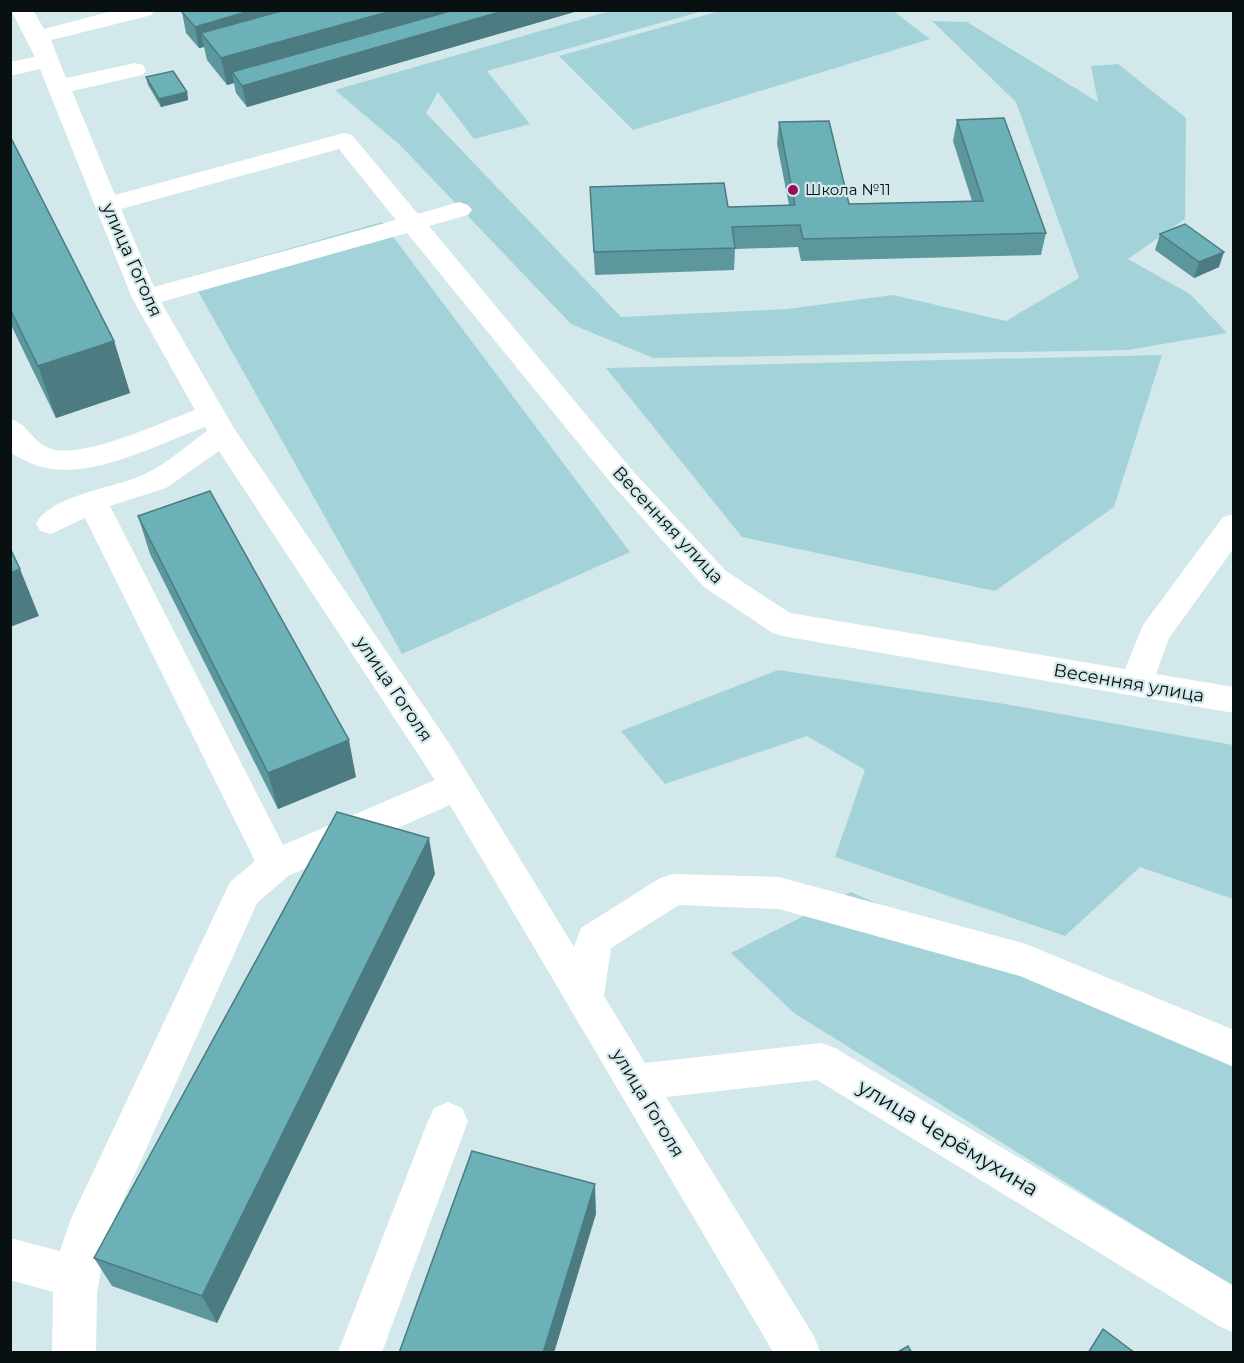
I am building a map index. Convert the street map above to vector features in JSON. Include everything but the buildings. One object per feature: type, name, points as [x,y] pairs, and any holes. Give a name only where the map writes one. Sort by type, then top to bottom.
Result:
[{"type":"street","name":"улица Гоголя","points":[[22,10],[38,37],[146,298],[218,424],[457,786],[798,1353]]},
{"type":"street","points":[[38,37],[144,10]]},
{"type":"street","points":[[10,69],[48,61]]},
{"type":"street","points":[[59,87],[135,70]]},
{"type":"street","name":"Весенняя улица","points":[[108,205],[344,140],[621,476],[715,579],[782,624],[1233,700]]},
{"type":"street","points":[[146,298],[414,225],[459,210]]},
{"type":"street","points":[[10,428],[24,448],[42,457],[63,462],[86,460],[218,424]]},
{"type":"street","points":[[51,523],[92,501],[156,481],[218,424]]},
{"type":"street","points":[[92,501],[274,865]]},
{"type":"street","points":[[1136,683],[1154,634],[1233,525]]},
{"type":"street","points":[[74,1353],[75,1277],[86,1236],[243,893],[274,865],[457,786]]},
{"type":"street","points":[[585,998],[594,939],[673,889],[779,893],[1026,962],[1233,1049]]},
{"type":"street","name":"улица Черёмухина","points":[[636,1082],[821,1061],[1233,1311]]},
{"type":"street","points":[[360,1353],[448,1122]]},
{"type":"street","points":[[10,1259],[75,1277]]},
{"type":"shaded area","points":[[610,11],[703,11],[487,71],[530,124],[474,139],[438,92],[426,113],[621,317],[787,309],[893,295],[1006,321],[1079,278],[1016,102],[932,21],[967,22],[1098,102],[1091,66],[1118,64],[1186,118],[1185,219],[1128,259],[1190,294],[1227,333],[1128,350],[653,358],[571,324],[400,145],[335,90]]},
{"type":"shaded area","points":[[720,11],[893,11],[930,39],[633,130],[559,56]]},
{"type":"shaded area","points":[[382,222],[630,552],[402,654],[190,277]]},
{"type":"shaded area","points":[[1162,355],[1114,507],[995,591],[742,537],[606,368]]},
{"type":"shaded area","points":[[778,670],[999,703],[1233,745],[1233,899],[1140,867],[1065,936],[835,857],[865,770],[807,736],[665,784],[621,731]]},
{"type":"shaded area","points":[[851,892],[1233,1062],[1233,1287],[794,1013],[731,953]]},
{"type":"place","name":"Школа №11","points":[[793,190]]}]
